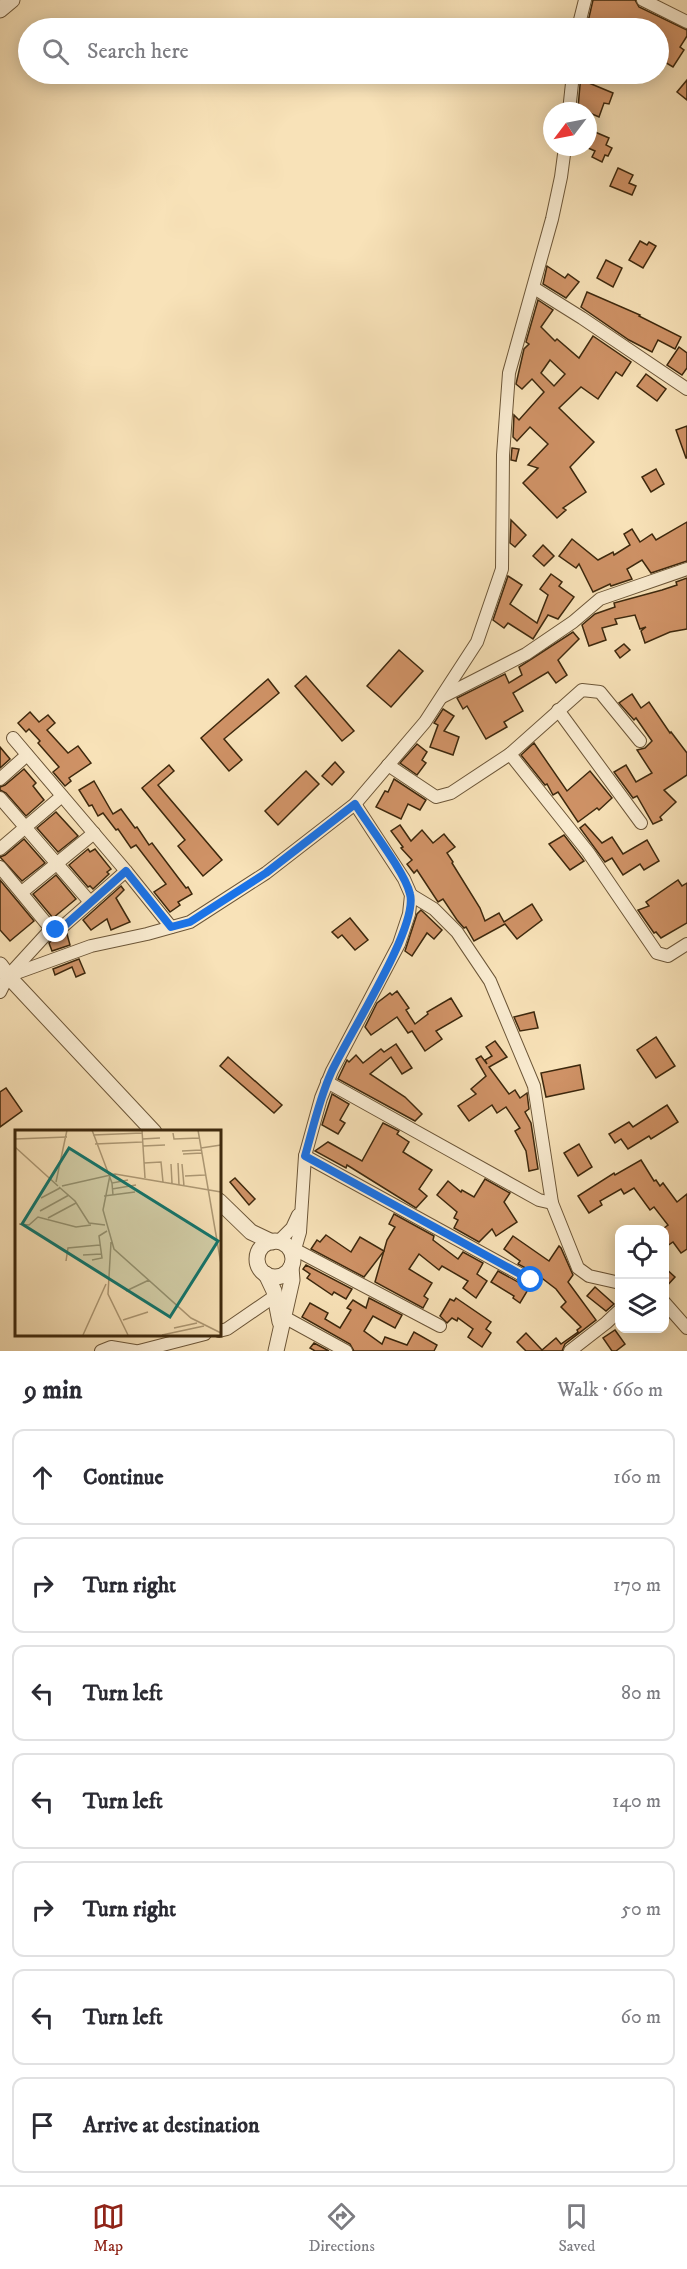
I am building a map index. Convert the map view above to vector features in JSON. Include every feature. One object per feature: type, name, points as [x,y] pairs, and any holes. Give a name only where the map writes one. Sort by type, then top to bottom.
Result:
[{"type":"street","points":[[0,10],[12,0]]},
{"type":"street","points":[[581,18],[585,0]]},
{"type":"street","points":[[644,0],[687,22]]},
{"type":"street","points":[[570,102],[572,84]]},
{"type":"street","points":[[4,971],[91,946],[190,922],[266,873],[355,804],[425,722],[477,642],[502,568],[503,455],[509,374],[555,208],[564,156]]},
{"type":"street","points":[[534,288],[687,389]]},
{"type":"street","points":[[441,697],[526,654],[573,622],[600,599],[687,569]]},
{"type":"street","points":[[388,765],[436,797],[451,793],[510,754],[582,690],[600,692],[640,741]]},
{"type":"street","points":[[558,710],[641,823]]},
{"type":"street","points":[[13,738],[171,927]]},
{"type":"street","points":[[510,754],[588,852],[657,953],[668,956],[687,944]]},
{"type":"street","points":[[0,779],[27,755]]},
{"type":"street","points":[[0,849],[62,796]]},
{"type":"street","points":[[0,798],[90,902]]},
{"type":"street","points":[[276,1351],[292,1280],[305,1156],[321,1098],[327,1082],[399,944],[409,914],[411,895],[404,879],[355,804]]},
{"type":"street","points":[[22,892],[94,833]]},
{"type":"street","points":[[0,867],[51,929],[56,930],[62,928],[126,871]]},
{"type":"street","points":[[411,895],[434,909],[457,932],[490,981],[534,1086],[552,1203],[578,1268],[588,1276],[615,1282]]},
{"type":"street","points":[[0,992],[4,971],[51,929]]},
{"type":"street","points":[[4,971],[152,1130]]},
{"type":"street","points":[[327,1082],[539,1200],[552,1203]]},
{"type":"street","points":[[305,1156],[531,1280]]},
{"type":"street","points":[[220,1202],[242,1225],[259,1237],[288,1246],[294,1258],[440,1326]]},
{"type":"street","points":[[258,1258],[262,1247],[275,1242],[292,1228],[300,1208]]},
{"type":"street","points":[[242,1225],[258,1258],[261,1270],[266,1274],[277,1277],[283,1275],[294,1258]]},
{"type":"street","points":[[266,1274],[283,1322],[346,1351]]},
{"type":"street","points":[[220,1331],[227,1329],[275,1296]]},
{"type":"street","points":[[669,1308],[687,1328]]},
{"type":"street","points":[[570,1351],[615,1315]]},
{"type":"street","points":[[101,1351],[111,1347],[137,1351],[201,1336]]},
{"type":"building","points":[[593,0],[635,0],[639,7],[662,18],[589,18]]},
{"type":"building","points":[[669,21],[687,30],[687,36],[680,47],[684,50],[673,67],[669,65]]},
{"type":"building","points":[[687,80],[687,100],[677,92]]},
{"type":"building","points":[[580,84],[591,84],[613,93],[609,104],[604,103],[599,117],[597,116],[597,102],[579,102]]},
{"type":"building","points":[[597,133],[609,138],[606,145],[612,148],[608,156],[605,155],[602,162],[592,157],[597,156]]},
{"type":"building","points":[[618,168],[633,175],[629,183],[636,186],[632,195],[610,186]]},
{"type":"building","points":[[640,241],[656,246],[643,268],[629,260]]},
{"type":"building","points":[[606,260],[622,268],[613,287],[597,278]]},
{"type":"building","points":[[547,266],[565,278],[568,274],[579,282],[566,298],[543,284]]},
{"type":"building","points":[[587,292],[640,315],[681,337],[675,349],[658,340],[652,352],[629,340],[581,307]]},
{"type":"building","points":[[538,300],[553,310],[541,327],[555,341],[557,339],[579,358],[593,336],[631,362],[622,376],[616,372],[598,399],[581,387],[559,408],[594,442],[570,467],[586,492],[563,508],[566,510],[557,518],[523,483],[538,468],[528,465],[548,444],[530,427],[517,441],[513,437],[514,415],[519,420],[544,392],[532,379],[522,389],[516,384],[524,349],[529,344],[526,342]],"holes":[[[550,360],[565,374],[554,386],[541,373]]]},
{"type":"building","points":[[679,347],[687,353],[687,368],[682,375],[667,365]]},
{"type":"building","points":[[646,374],[666,389],[657,401],[637,386]]},
{"type":"building","points":[[687,426],[687,458],[686,458],[676,430]]},
{"type":"building","points":[[512,448],[519,449],[516,461],[511,460]]},
{"type":"building","points":[[656,469],[664,484],[651,492],[642,477]]},
{"type":"building","points":[[511,520],[526,535],[515,547],[510,543]]},
{"type":"building","points":[[687,522],[687,561],[651,573],[642,560],[627,569],[632,579],[611,586],[610,584],[593,592],[579,564],[576,568],[559,556],[572,539],[598,560],[613,552],[614,555],[630,545],[624,534],[632,529],[640,542],[652,534],[656,540]]},
{"type":"building","points":[[543,545],[554,556],[544,566],[533,556]]},
{"type":"building","points":[[551,574],[562,582],[559,586],[574,597],[558,619],[548,615],[533,639],[508,623],[504,628],[493,620],[508,576],[522,585],[510,604],[537,623],[548,595],[540,589]]},
{"type":"building","points":[[687,578],[687,629],[670,632],[645,643],[641,631],[646,627],[640,629],[635,615],[615,619],[617,624],[602,628],[606,640],[589,646],[582,625],[595,614],[615,607],[614,603],[677,585],[676,582]]},
{"type":"building","points":[[573,632],[579,639],[558,660],[567,675],[556,683],[548,672],[513,693],[523,711],[504,722],[507,727],[486,739],[467,706],[463,709],[457,698],[505,674],[509,683],[522,675],[519,667]]},
{"type":"building","points":[[624,644],[630,650],[620,658],[615,651]]},
{"type":"building","points":[[399,650],[423,671],[391,707],[367,686]]},
{"type":"building","points":[[306,676],[354,731],[342,741],[295,686]]},
{"type":"building","points":[[268,679],[279,693],[224,739],[242,760],[229,771],[201,738]]},
{"type":"building","points":[[632,694],[641,708],[649,702],[687,753],[687,775],[664,790],[676,802],[660,817],[662,820],[653,824],[637,796],[633,798],[614,772],[626,765],[636,782],[652,773],[637,750],[645,748],[652,741],[636,718],[634,720],[619,703]]},
{"type":"building","points":[[443,709],[454,716],[444,731],[459,737],[453,755],[430,747],[438,725],[434,723]]},
{"type":"building","points":[[30,712],[39,722],[48,715],[55,723],[47,730],[68,753],[78,746],[91,763],[69,778],[71,781],[65,786],[53,772],[59,767],[38,743],[40,741],[29,729],[26,732],[18,723]]},
{"type":"building","points":[[534,743],[567,791],[590,771],[612,798],[599,810],[597,808],[578,822],[558,792],[553,795],[547,784],[545,785],[521,755]]},
{"type":"building","points":[[417,744],[427,752],[422,760],[426,763],[417,775],[400,763]]},
{"type":"building","points":[[0,747],[10,759],[0,768]]},
{"type":"building","points":[[335,762],[344,772],[332,785],[322,776]]},
{"type":"building","points":[[169,765],[174,771],[158,785],[222,860],[203,876],[178,846],[185,840],[142,788]]},
{"type":"building","points":[[24,769],[36,783],[33,786],[44,800],[26,816],[6,793],[0,790],[0,787]]},
{"type":"building","points":[[306,771],[319,784],[278,825],[265,811]]},
{"type":"building","points":[[394,779],[426,800],[420,810],[408,804],[401,819],[376,807],[385,791],[388,792]]},
{"type":"building","points":[[94,781],[113,814],[121,809],[149,845],[152,843],[186,888],[188,887],[192,894],[178,902],[180,905],[170,912],[154,892],[166,884],[136,845],[131,848],[103,813],[98,816],[92,805],[89,806],[79,790]]},
{"type":"building","points":[[56,812],[78,836],[58,852],[37,828]]},
{"type":"building","points":[[585,824],[602,843],[612,837],[623,854],[647,840],[659,861],[644,870],[640,864],[623,875],[612,858],[605,862],[580,828]]},
{"type":"building","points":[[400,825],[411,841],[422,830],[433,843],[444,834],[455,847],[447,853],[480,908],[485,921],[499,913],[504,922],[532,904],[542,920],[517,939],[505,924],[474,941],[466,927],[464,928],[457,920],[443,899],[438,902],[417,870],[414,873],[407,864],[412,860],[401,848],[403,847],[391,831]]},
{"type":"building","points":[[564,835],[584,861],[570,870],[549,844]]},
{"type":"building","points":[[24,839],[45,863],[22,881],[0,857]]},
{"type":"building","points":[[88,849],[90,852],[95,849],[111,869],[107,872],[109,874],[93,889],[88,887],[69,865]]},
{"type":"building","points":[[56,875],[76,899],[53,918],[33,894]]},
{"type":"building","points":[[0,880],[34,921],[10,941],[0,930]]},
{"type":"building","points":[[678,880],[682,886],[687,883],[687,923],[661,938],[656,932],[654,933],[638,910],[649,906],[646,902]]},
{"type":"building","points":[[121,886],[124,890],[116,898],[130,922],[111,930],[107,919],[91,930],[83,920]]},
{"type":"building","points":[[421,910],[442,930],[434,939],[427,933],[412,956],[405,951],[417,914]]},
{"type":"building","points":[[350,918],[368,940],[355,950],[342,935],[338,938],[332,932]]},
{"type":"building","points":[[67,934],[70,945],[52,951],[49,943],[54,938]]},
{"type":"building","points":[[79,959],[85,973],[76,977],[72,967],[55,975],[53,969]]},
{"type":"building","points":[[397,991],[409,1008],[406,1010],[415,1024],[428,1014],[427,1012],[451,998],[462,1016],[436,1031],[442,1039],[425,1051],[412,1031],[408,1033],[397,1017],[371,1035],[365,1027],[377,1003],[390,993],[392,995]]},
{"type":"building","points":[[534,1012],[538,1028],[520,1031],[514,1017]]},
{"type":"building","points":[[656,1037],[675,1066],[656,1078],[637,1050]]},
{"type":"building","points":[[495,1041],[507,1057],[489,1067],[509,1094],[515,1090],[520,1098],[527,1093],[529,1109],[525,1112],[531,1123],[538,1169],[529,1171],[526,1151],[515,1131],[520,1128],[506,1107],[497,1113],[492,1105],[469,1121],[458,1106],[476,1094],[471,1089],[486,1076],[476,1059],[481,1056],[487,1064],[485,1060],[492,1056],[486,1047]]},
{"type":"building","points":[[396,1044],[412,1068],[402,1074],[391,1057],[370,1074],[405,1097],[422,1114],[415,1121],[338,1079],[347,1060],[349,1062],[356,1055],[363,1063],[381,1049],[384,1052]]},
{"type":"building","points":[[228,1057],[282,1105],[274,1113],[220,1066]]},
{"type":"building","points":[[580,1065],[584,1089],[546,1097],[541,1073]]},
{"type":"building","points":[[6,1088],[22,1111],[0,1127],[0,1092]]},
{"type":"building","points":[[332,1094],[349,1104],[340,1120],[345,1123],[338,1134],[322,1125]]},
{"type":"building","points":[[667,1105],[678,1122],[651,1139],[649,1136],[628,1149],[621,1139],[615,1143],[609,1134],[629,1122],[633,1127]]},
{"type":"building","points":[[383,1123],[399,1131],[397,1134],[409,1142],[403,1152],[432,1170],[419,1189],[427,1196],[416,1208],[347,1165],[346,1168],[315,1151],[328,1142],[362,1161]]},
{"type":"building","points":[[579,1144],[592,1167],[578,1176],[564,1153]]},
{"type":"building","points":[[641,1160],[654,1181],[656,1180],[660,1186],[663,1183],[677,1202],[687,1194],[687,1249],[681,1253],[673,1242],[669,1245],[669,1225],[654,1207],[650,1210],[634,1188],[624,1194],[621,1189],[600,1201],[602,1205],[589,1213],[578,1196],[614,1173],[615,1175]]},
{"type":"building","points":[[235,1178],[255,1199],[249,1205],[230,1182]]},
{"type":"building","points":[[485,1179],[510,1193],[504,1202],[517,1222],[496,1236],[492,1229],[479,1242],[454,1228],[458,1220],[454,1218],[457,1212],[437,1195],[448,1181],[461,1192],[462,1190],[474,1197]]},
{"type":"building","points":[[394,1214],[434,1236],[433,1240],[458,1259],[463,1252],[483,1263],[477,1274],[487,1281],[476,1298],[463,1288],[468,1281],[442,1266],[439,1270],[419,1254],[409,1269],[432,1283],[424,1296],[428,1299],[423,1308],[375,1282],[387,1240],[395,1227],[389,1224]]},
{"type":"building","points":[[326,1235],[351,1252],[360,1237],[384,1251],[364,1277],[311,1249],[317,1240],[320,1242]]},
{"type":"building","points":[[513,1236],[549,1261],[559,1246],[561,1248],[573,1275],[568,1282],[596,1320],[565,1344],[562,1351],[526,1351],[517,1342],[526,1333],[542,1350],[556,1338],[561,1344],[578,1332],[577,1330],[581,1327],[561,1307],[566,1302],[556,1289],[535,1273],[518,1264],[520,1261],[504,1249]]},
{"type":"building","points":[[306,1265],[352,1289],[346,1299],[334,1292],[332,1295],[307,1278],[310,1274],[303,1269]]},
{"type":"building","points":[[498,1271],[529,1288],[520,1303],[513,1298],[514,1296],[491,1282]]},
{"type":"building","points":[[669,1272],[675,1277],[669,1284]]},
{"type":"building","points":[[595,1287],[614,1304],[606,1311],[587,1296]]},
{"type":"building","points":[[369,1298],[402,1315],[395,1328],[373,1316],[364,1331],[382,1344],[385,1337],[407,1345],[414,1332],[437,1345],[434,1351],[354,1351],[350,1344],[302,1317],[310,1303],[328,1313],[325,1319],[340,1328],[351,1310],[347,1308],[353,1300],[366,1308]]},
{"type":"building","points":[[456,1298],[491,1322],[486,1329],[491,1333],[482,1347],[468,1337],[473,1329],[458,1318],[457,1321],[452,1318],[447,1323],[440,1316],[450,1299],[454,1301]]},
{"type":"building","points":[[615,1330],[625,1344],[616,1351],[612,1351],[603,1338]]},
{"type":"building","points":[[314,1343],[329,1351],[315,1351],[310,1348]]},
{"type":"route","points":[[56,930],[62,928],[126,871],[171,927],[190,922],[266,873],[355,804],[404,879],[411,895],[409,914],[399,944],[332,1071],[321,1098],[305,1156],[531,1280]]}]
